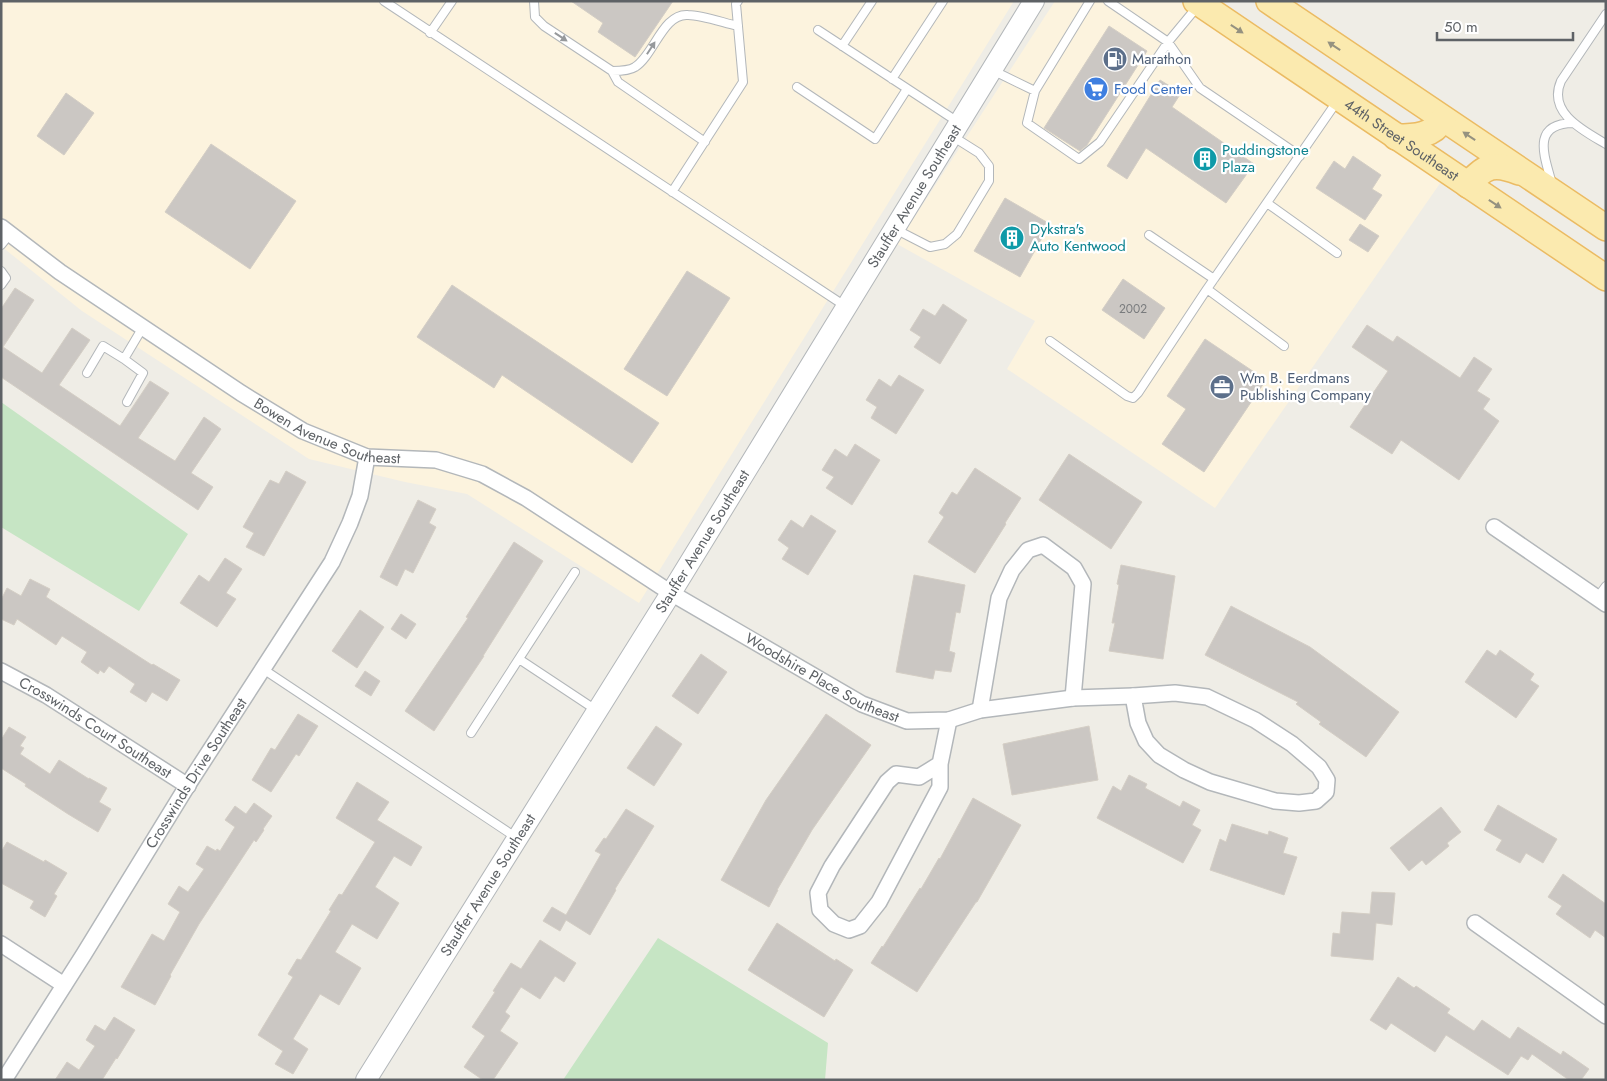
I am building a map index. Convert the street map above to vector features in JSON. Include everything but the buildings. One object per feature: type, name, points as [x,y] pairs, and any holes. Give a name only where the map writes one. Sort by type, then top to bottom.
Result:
[{"type":"main road","points":[[1269,1],[1606,228]]},
{"type":"main road","name":"44th Street Southeast","points":[[1198,2],[1606,278]]},
{"type":"main road","points":[[1396,137],[1413,137],[1431,132],[1438,127],[1443,119]]},
{"type":"main road","points":[[1468,185],[1478,173],[1492,166],[1506,166],[1524,174]]},
{"type":"main road","points":[[1536,231],[1606,270]]},
{"type":"street","name":"Stauffer Avenue Southeast","points":[[366,1080],[598,711],[1034,1]]},
{"type":"street","name":"Bowen Avenue Southeast","points":[[4,235],[241,393],[304,431],[367,457],[436,460],[482,474],[526,498],[671,593]]},
{"type":"street","name":"Crosswinds Drive Southeast","points":[[4,1080],[188,786],[332,562],[360,496],[367,457]]},
{"type":"street","points":[[1494,527],[1603,596]]},
{"type":"street","points":[[980,710],[999,598],[1012,570],[1028,550],[1043,545],[1074,568],[1083,584],[1073,698]]},
{"type":"street","name":"Woodshire Place Southeast","points":[[671,593],[862,704],[907,721],[949,720],[980,710],[1073,698],[1175,693],[1207,697],[1255,720],[1292,744],[1320,767],[1327,780],[1326,792],[1316,801],[1299,803],[1275,801],[1210,782],[1184,770],[1159,755],[1146,741],[1138,723],[1133,696]]},
{"type":"street","name":"Crosswinds Court Southeast","points":[[1,671],[46,695],[188,786]]},
{"type":"street","points":[[940,764],[920,776],[896,774],[887,782],[832,866],[818,893],[820,910],[834,924],[849,930],[860,926],[879,902],[940,787],[940,764],[949,720]]},
{"type":"street","points":[[1475,923],[1606,1016]]},
{"type":"street","points":[[1,944],[64,985]]},
{"type":"lane","points":[[384,1],[395,4],[430,33],[847,307]]},
{"type":"lane","points":[[430,33],[452,1]]},
{"type":"lane","points":[[534,1],[535,16],[544,26],[612,71],[618,82],[705,142]]},
{"type":"lane","points":[[842,46],[872,1]]},
{"type":"lane","points":[[892,79],[943,1]]},
{"type":"lane","points":[[1090,1],[1035,91],[1027,123],[1079,159],[1100,142],[1168,42],[1198,2]]},
{"type":"lane","points":[[1108,1],[1168,42],[1200,88],[1300,156]]},
{"type":"lane","points":[[672,192],[744,82],[735,2]]},
{"type":"lane","points":[[612,71],[633,69],[644,60],[668,24],[677,16],[688,14],[738,26]]},
{"type":"lane","points":[[1606,14],[1558,89],[1560,103],[1565,115],[1573,123],[1606,144]]},
{"type":"lane","points":[[818,30],[908,89],[956,130],[980,153],[989,166],[989,180],[957,234],[945,244],[930,247],[895,229]]},
{"type":"lane","points":[[992,70],[1035,91]]},
{"type":"lane","points":[[797,86],[875,139],[908,89]]},
{"type":"lane","points":[[1050,341],[1127,396],[1133,398],[1340,98]]},
{"type":"lane","points":[[1554,194],[1543,143],[1549,130],[1563,124],[1573,123]]},
{"type":"lane","points":[[1266,203],[1337,253]]},
{"type":"lane","points":[[1149,235],[1214,279]]},
{"type":"lane","points":[[1,271],[6,278],[1,285]]},
{"type":"lane","points":[[1207,289],[1284,346]]},
{"type":"lane","points":[[124,359],[143,327]]},
{"type":"lane","points":[[87,373],[103,346],[124,359],[143,373],[127,402]]},
{"type":"lane","points":[[471,733],[575,572]]},
{"type":"lane","points":[[519,659],[598,711]]},
{"type":"lane","points":[[263,670],[518,839]]},
{"type":"shaded area","points":[[1,1],[1014,1],[639,603],[467,494],[405,482],[309,459],[82,311],[1,246]]},
{"type":"shaded area","points":[[1055,1],[1178,1],[1443,179],[1215,508],[1007,369],[1035,321],[897,244]]},
{"type":"green space","points":[[1,402],[188,534],[139,611],[1,527]]},
{"type":"green space","points":[[658,938],[828,1043],[825,1080],[563,1080]]},
{"type":"place","name":"Marathon","points":[[1115,59]]},
{"type":"place","name":"Food Center","points":[[1096,89]]},
{"type":"place","name":"Puddingstone Plaza","points":[[1205,159]]},
{"type":"place","name":"Dykstra's Auto Kentwood","points":[[1012,238]]},
{"type":"place","name":"Wm B. Eerdmans Publishing Company","points":[[1222,387]]}]
